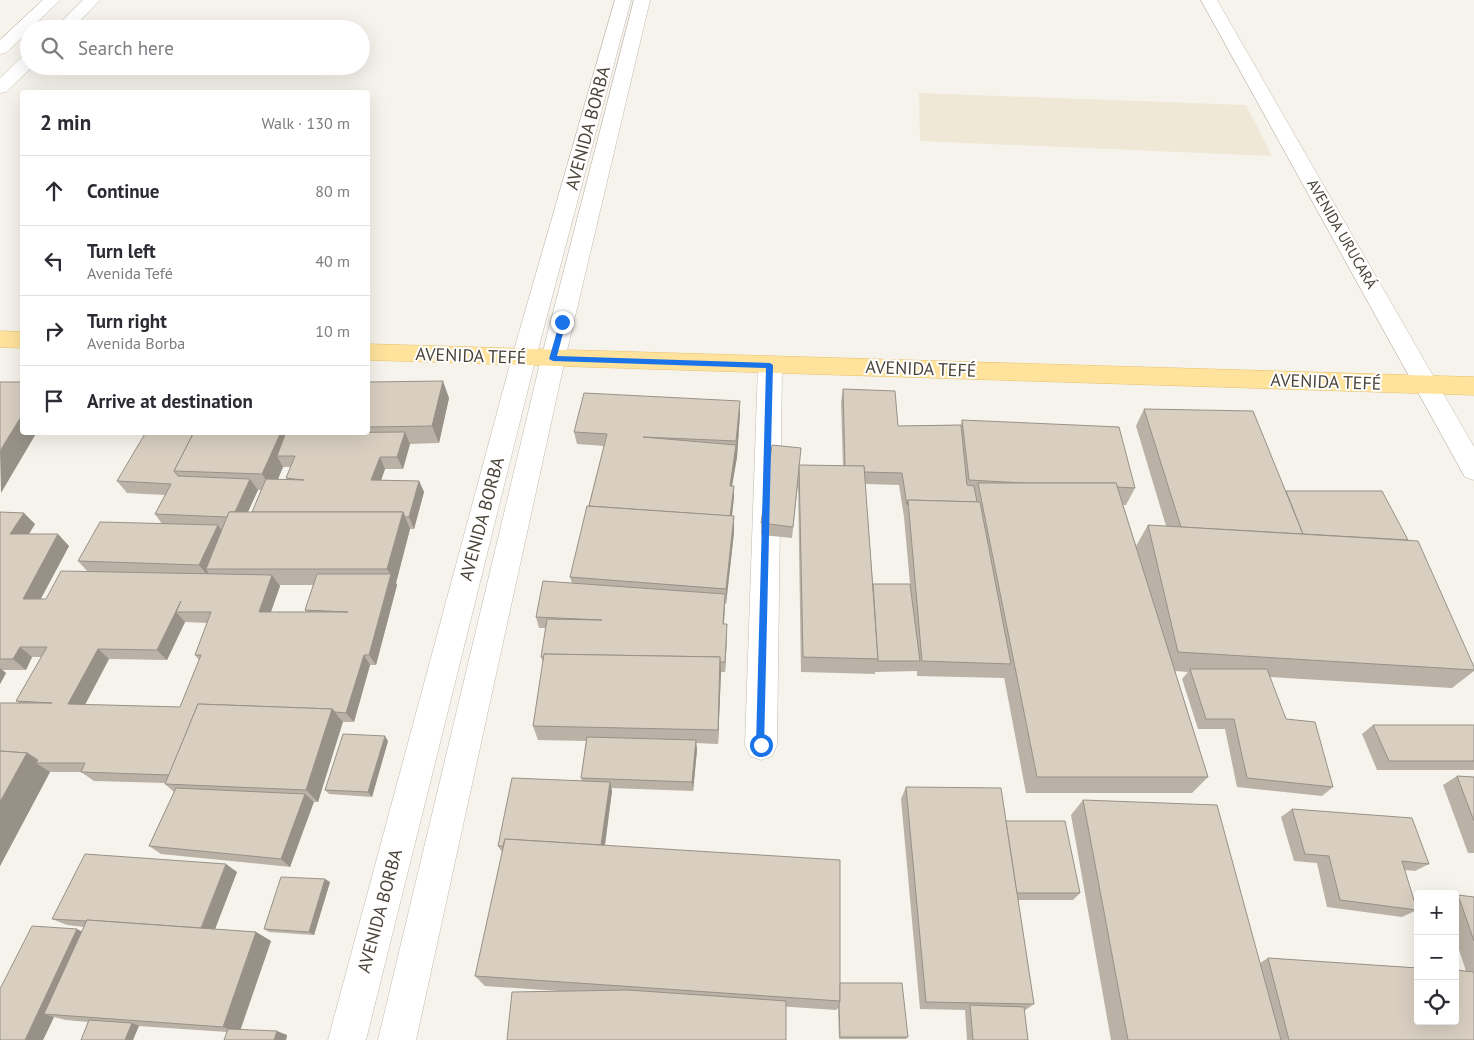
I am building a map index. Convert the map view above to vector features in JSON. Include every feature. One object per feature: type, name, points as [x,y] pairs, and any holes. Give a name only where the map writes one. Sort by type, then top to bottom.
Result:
[{"type":"main road","points":[[0,339],[20,340]]},
{"type":"main road","name":"AVENIDA TEFÉ","points":[[370,352],[1474,386]]},
{"type":"street","points":[[31,20],[52,0]]},
{"type":"street","points":[[71,20],[92,0]]},
{"type":"street","name":"AVENIDA BORBA","points":[[397,1040],[538,358],[623,0]]},
{"type":"street","name":"AVENIDA BORBA","points":[[347,1040],[538,358],[642,0]]},
{"type":"street","name":"AVENIDA URUCARÁ","points":[[1209,0],[1428,385],[1474,470]]},
{"type":"street","points":[[0,49],[20,30]]},
{"type":"street","points":[[0,88],[20,69]]},
{"type":"street","points":[[761,745],[770,365]]},
{"type":"shaded area","points":[[919,93],[1246,105],[1272,156],[920,141]]},
{"type":"building","points":[[443,381],[432,426],[370,427],[370,382]]},
{"type":"building","points":[[0,382],[20,382],[20,418],[0,451]]},
{"type":"building","points":[[843,389],[895,391],[898,426],[961,425],[967,485],[974,486],[977,502],[908,500],[907,505],[902,473],[864,472],[864,466],[845,466]]},
{"type":"building","points":[[584,393],[740,401],[736,441],[643,437],[736,445],[730,486],[734,486],[730,516],[589,506],[607,434],[574,432]]},
{"type":"building","points":[[1144,409],[1253,411],[1303,534],[1181,527]]},
{"type":"building","points":[[962,420],[1119,427],[1135,488],[1117,487],[1116,483],[1023,483],[969,480]]},
{"type":"building","points":[[370,432],[405,432],[397,457],[380,457],[371,480],[419,481],[409,517],[405,517],[403,512],[252,512],[266,479],[304,480],[286,478],[295,456],[277,456],[285,435],[370,435]]},
{"type":"building","points":[[144,435],[192,435],[174,471],[178,476],[250,479],[235,512],[229,512],[227,517],[155,514],[171,484],[117,481]]},
{"type":"building","points":[[192,435],[280,435],[262,474],[174,471]]},
{"type":"building","points":[[772,445],[801,448],[793,527],[761,523]]},
{"type":"building","points":[[799,465],[864,466],[878,659],[803,657]]},
{"type":"building","points":[[978,483],[1116,483],[1208,777],[1037,777]]},
{"type":"building","points":[[1286,491],[1382,491],[1408,540],[1303,534]]},
{"type":"building","points":[[908,500],[980,502],[1011,664],[922,661]]},
{"type":"building","points":[[587,506],[734,516],[726,589],[570,577]]},
{"type":"building","points":[[0,512],[24,513],[10,534],[58,534],[23,599],[46,599],[61,571],[272,575],[259,612],[348,612],[305,610],[317,574],[391,574],[369,655],[364,655],[346,713],[335,712],[332,709],[198,704],[169,775],[81,772],[85,763],[36,763],[38,760],[27,753],[0,751],[0,703],[52,703],[16,701],[47,647],[20,647],[13,659],[0,659]],"holes":[[[181,601],[176,612],[211,612],[195,655],[201,655],[180,707],[68,704],[98,649],[157,650]]]},
{"type":"building","points":[[229,512],[403,512],[387,569],[206,569]]},
{"type":"building","points":[[100,522],[218,525],[199,565],[78,561]]},
{"type":"building","points":[[1148,525],[1418,541],[1474,670],[1178,652]]},
{"type":"building","points":[[543,581],[725,594],[723,624],[727,624],[725,662],[720,662],[720,657],[544,654],[544,657],[541,657],[547,619],[602,620],[536,617]]},
{"type":"building","points":[[873,584],[910,584],[920,661],[878,661]]},
{"type":"building","points":[[544,654],[720,657],[718,730],[533,726]]},
{"type":"building","points":[[1190,669],[1267,669],[1286,719],[1315,722],[1333,787],[1247,778],[1234,719],[1206,719]]},
{"type":"building","points":[[198,704],[332,709],[306,790],[165,784]]},
{"type":"building","points":[[1373,725],[1474,725],[1474,761],[1389,761]]},
{"type":"building","points":[[343,734],[385,736],[368,792],[325,790]]},
{"type":"building","points":[[587,737],[696,740],[692,782],[581,778]]},
{"type":"building","points":[[0,751],[27,753],[0,802]]},
{"type":"building","points":[[1457,776],[1474,777],[1474,821]]},
{"type":"building","points":[[512,778],[610,782],[601,845],[505,839],[503,846],[498,846]]},
{"type":"building","points":[[906,787],[1001,788],[1034,1004],[926,1002]]},
{"type":"building","points":[[176,788],[305,794],[281,859],[149,846]]},
{"type":"building","points":[[1083,800],[1217,805],[1281,1040],[1128,1040]]},
{"type":"building","points":[[1292,809],[1412,818],[1429,864],[1402,861],[1414,900],[1414,910],[1340,900],[1329,856],[1305,854]]},
{"type":"building","points":[[1006,821],[1065,821],[1080,893],[1017,893]]},
{"type":"building","points":[[505,839],[840,860],[840,1001],[475,976]]},
{"type":"building","points":[[85,854],[226,864],[201,928],[52,919]]},
{"type":"building","points":[[281,877],[325,879],[309,932],[264,929]]},
{"type":"building","points":[[1459,895],[1474,897],[1474,941],[1459,898]]},
{"type":"building","points":[[87,920],[256,932],[223,1027],[44,1014]]},
{"type":"building","points":[[32,926],[77,929],[25,1040],[0,1040],[0,989]]},
{"type":"building","points":[[1268,958],[1414,968],[1414,1025],[1459,1025],[1459,970],[1474,972],[1474,1040],[1289,1040]]},
{"type":"building","points":[[840,983],[902,983],[908,1037],[840,1037]]},
{"type":"building","points":[[628,990],[786,1001],[786,1040],[507,1040],[512,992]]},
{"type":"building","points":[[970,1005],[1024,1007],[1028,1040],[973,1040]]},
{"type":"building","points":[[89,1020],[132,1023],[125,1040],[81,1040]]},
{"type":"building","points":[[228,1029],[277,1031],[274,1040],[224,1040]]},
{"type":"route","points":[[562,322],[553,359],[770,365],[761,745]]}]
